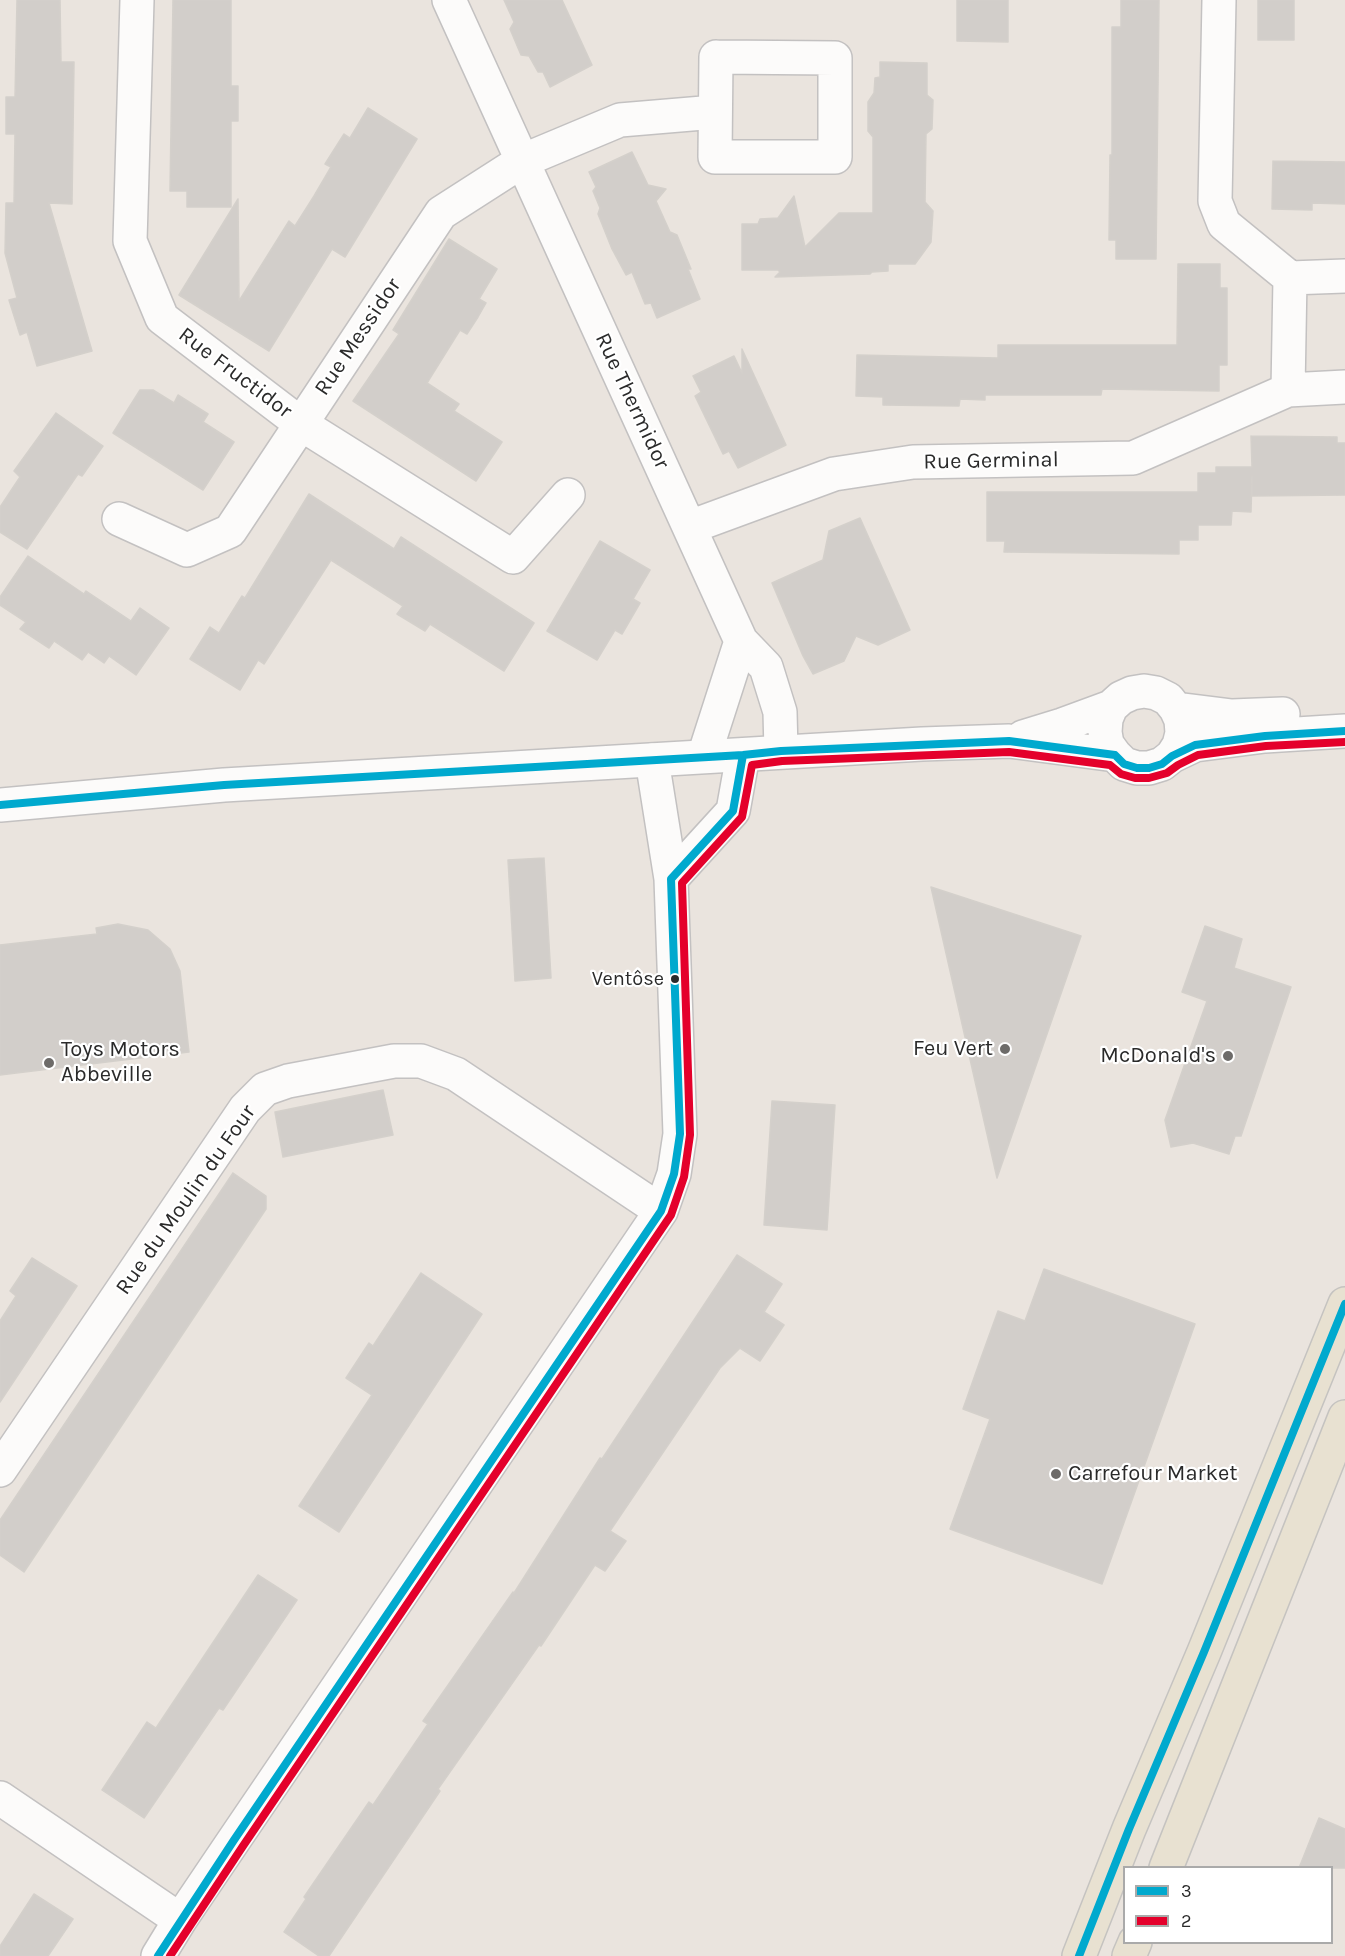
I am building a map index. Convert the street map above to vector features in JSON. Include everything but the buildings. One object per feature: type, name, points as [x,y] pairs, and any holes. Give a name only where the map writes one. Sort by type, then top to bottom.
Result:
[{"type":"main road","points":[[1079,1956],[1345,1304]]},
{"type":"main road","points":[[1167,1866],[1345,1417]]},
{"type":"street","name":"Rue Fructidor","points":[[137,0],[130,241],[162,318],[301,424],[513,557],[568,495]]},
{"type":"street","name":"Rue Thermidor","points":[[448,0],[741,641],[765,667],[780,712],[781,751]]},
{"type":"street","points":[[1219,0],[1215,201],[1224,224],[1290,278],[1345,276]]},
{"type":"street","points":[[716,57],[835,58],[835,157],[715,157],[715,112],[716,57]]},
{"type":"street","points":[[522,161],[620,120],[715,112]]},
{"type":"street","name":"Rue Messidor","points":[[119,519],[187,550],[230,531],[441,213],[522,161]]},
{"type":"street","points":[[1288,390],[1290,278]]},
{"type":"street","name":"Rue Germinal","points":[[690,527],[834,474],[913,462],[1133,458],[1288,390],[1345,387]]},
{"type":"street","points":[[704,756],[741,641]]},
{"type":"street","points":[[1172,756],[1179,745],[1182,733],[1181,720],[1176,709],[1167,699],[1156,693],[1144,691],[1121,698],[1112,707],[1106,719],[1107,744],[1124,764],[1137,768],[1149,768],[1162,764],[1172,756],[1195,745],[1265,736],[1345,731]]},
{"type":"street","points":[[1009,741],[1112,707]]},
{"type":"street","points":[[1176,709],[1232,716],[1345,710]]},
{"type":"street","points":[[0,804],[224,784],[781,751],[1009,741],[1115,755]]},
{"type":"street","points":[[671,879],[734,810],[743,755]]},
{"type":"street","points":[[158,1956],[180,1920],[661,1211],[674,1174],[680,1134],[671,879],[652,760]]},
{"type":"street","name":"Rue du Moulin du Four","points":[[0,1470],[245,1109],[266,1089],[288,1081],[394,1061],[422,1061],[456,1074],[661,1211]]},
{"type":"street","points":[[0,1798],[180,1920]]},
{"type":"transit line","name":"3","points":[[0,805],[224,785],[781,751],[1009,741],[1115,755],[1124,764],[1137,768],[1149,768],[1162,764],[1172,756],[1195,745],[1265,736],[1345,731]]},
{"type":"transit line","name":"2","points":[[170,1956],[671,1215],[684,1177],[690,1135],[682,883],[742,817],[752,765],[782,761],[1009,752],[1110,765],[1121,774],[1135,778],[1149,778],[1167,773],[1198,755],[1266,746],[1345,742]]},
{"type":"transit line","name":"3","points":[[158,1956],[234,1840],[661,1211],[674,1174],[680,1134],[671,879],[733,811],[743,755]]},
{"type":"transit line","name":"3","points":[[1079,1956],[1345,1304]]},
{"type":"place","name":"Ventôse","points":[[675,979]]},
{"type":"place","name":"Feu Vert","points":[[1005,1049]]},
{"type":"place","name":"McDonald's","points":[[1228,1056]]},
{"type":"place","name":"Toys Motors Abbeville","points":[[49,1063]]},
{"type":"place","name":"Carrefour Market","points":[[1056,1474]]}]
